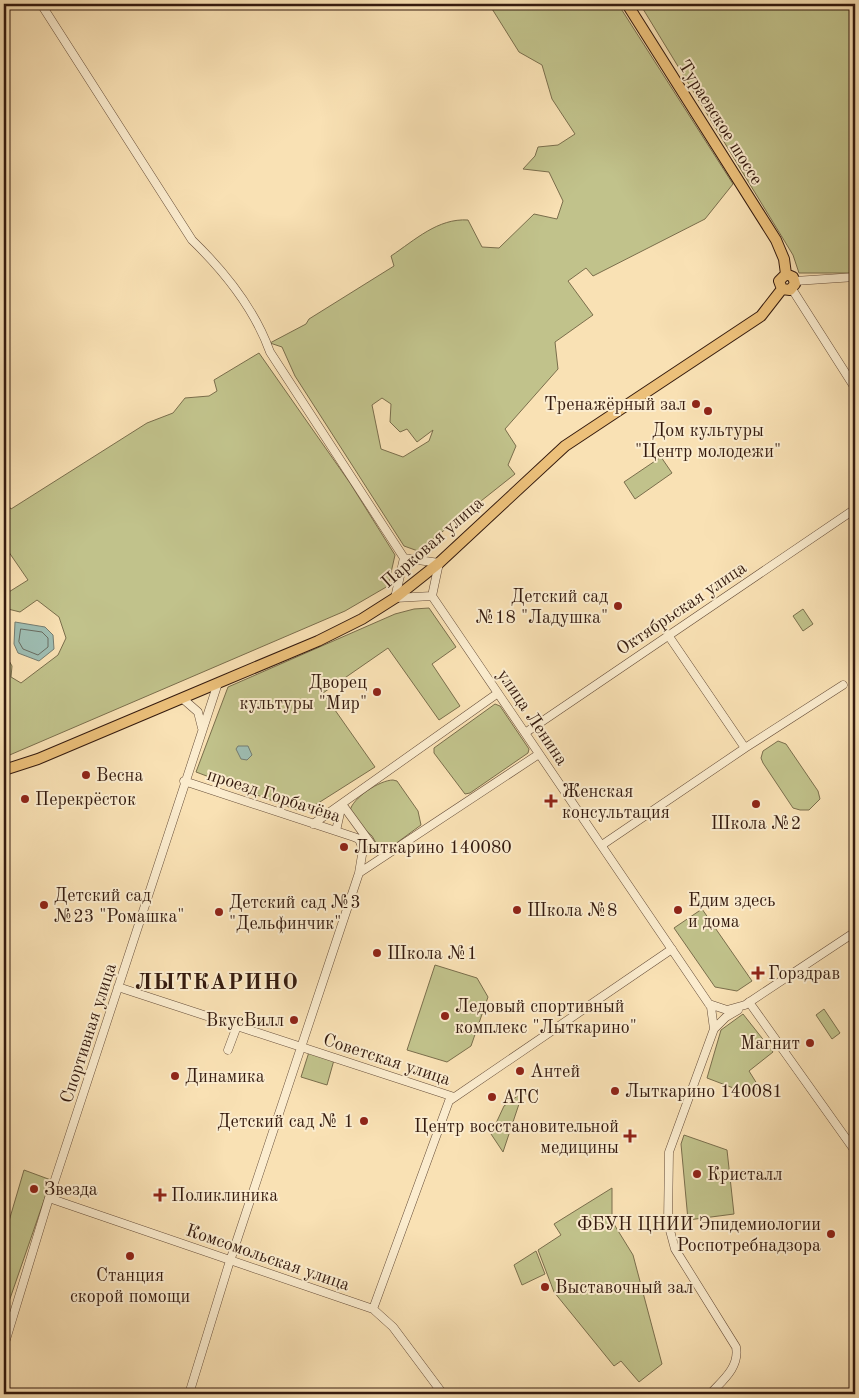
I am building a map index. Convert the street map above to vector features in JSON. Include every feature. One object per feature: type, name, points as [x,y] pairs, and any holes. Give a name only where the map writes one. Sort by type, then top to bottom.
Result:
[{"type":"main road","name":"Тураевское шоссе","points":[[627,4],[776,240],[784,259],[786,274]]},
{"type":"main road","points":[[786,274],[791,275],[790,287],[779,281],[786,274]]},
{"type":"main road","name":"Парковая улица","points":[[4,770],[38,759],[218,683],[356,622],[396,598],[439,563],[565,446],[761,316],[790,287]]},
{"type":"street","points":[[41,4],[192,240],[219,266],[263,332],[270,352],[404,558],[396,598],[432,596],[439,563],[404,558]]},
{"type":"street","points":[[855,277],[790,287],[855,388]]},
{"type":"street","name":"Октябрьская улица","points":[[525,733],[855,509]]},
{"type":"street","name":"улица Ленина","points":[[432,596],[709,1004]]},
{"type":"street","points":[[668,635],[745,748]]},
{"type":"street","name":"Спортивная улица","points":[[4,1346],[184,781],[218,683]]},
{"type":"street","points":[[602,845],[745,748],[843,685]]},
{"type":"street","points":[[313,824],[498,693]]},
{"type":"street","points":[[182,698],[198,712],[202,730]]},
{"type":"street","points":[[360,873],[539,754]]},
{"type":"street","name":"проезд Горбачёва","points":[[184,781],[356,838],[386,855]]},
{"type":"street","points":[[336,831],[342,804]]},
{"type":"street","points":[[342,804],[374,848]]},
{"type":"street","points":[[189,1394],[230,1261],[360,873],[363,849],[356,838]]},
{"type":"street","points":[[710,1394],[736,1363],[737,1353],[731,1337],[675,1249],[668,1223],[669,1152],[714,1029],[726,1017],[855,932]]},
{"type":"street","name":"Советская улица","points":[[118,987],[454,1097],[672,949]]},
{"type":"street","points":[[714,1029],[709,1004],[727,1010],[747,1004]]},
{"type":"street","points":[[747,1004],[855,1151]]},
{"type":"street","points":[[228,1050],[237,1026]]},
{"type":"street","points":[[373,1309],[433,1149],[446,1104],[454,1097]]},
{"type":"street","name":"Комсомольская улица","points":[[50,1198],[373,1309],[393,1327],[443,1394]]},
{"type":"green space","points":[[489,4],[618,4],[733,184],[705,219],[593,276],[586,268],[568,281],[593,315],[555,342],[558,369],[505,429],[516,446],[508,465],[515,474],[418,551],[404,546],[295,376],[282,347],[270,343],[306,324],[309,319],[394,266],[391,256],[437,226],[457,220],[468,220],[482,247],[499,248],[534,214],[557,219],[563,201],[549,172],[523,169],[535,156],[538,147],[558,145],[575,134],[552,99],[542,65],[519,52]],"holes":[[[382,398],[391,404],[390,422],[400,432],[407,429],[417,442],[433,430],[429,441],[403,457],[381,449],[372,405]]]},
{"type":"green space","points":[[640,4],[855,4],[855,273],[799,273],[793,255]]},
{"type":"green space","points":[[259,353],[350,483],[395,555],[388,586],[345,611],[5,757],[4,652],[12,666],[11,677],[21,683],[58,655],[66,638],[59,617],[37,600],[20,612],[4,608],[4,595],[28,580],[4,545],[4,500],[11,509],[147,423],[173,413],[185,398],[209,396],[217,391],[214,380]]},
{"type":"green space","points":[[661,457],[672,473],[635,499],[624,482]]},
{"type":"green space","points":[[429,608],[456,647],[432,664],[460,706],[439,720],[388,648],[323,693],[375,767],[312,807],[297,810],[196,772],[228,687],[395,614],[414,609]]},
{"type":"green space","points":[[803,609],[813,624],[803,631],[793,616]]},
{"type":"green space","points":[[495,704],[500,706],[529,749],[528,753],[470,793],[465,794],[434,753],[434,748]]},
{"type":"green space","points":[[778,741],[786,744],[818,791],[820,799],[809,810],[793,808],[763,763],[761,758],[763,751]]},
{"type":"green space","points":[[393,780],[397,781],[418,811],[421,825],[387,850],[379,848],[372,836],[353,819],[350,811],[361,795],[374,786]]},
{"type":"green space","points":[[702,909],[752,981],[737,991],[715,987],[674,928]]},
{"type":"green space","points":[[435,965],[477,978],[488,997],[471,1046],[447,1062],[407,1050]]},
{"type":"green space","points":[[824,1009],[840,1033],[832,1039],[816,1015]]},
{"type":"green space","points":[[743,1014],[773,1052],[749,1071],[759,1087],[749,1094],[707,1078],[721,1030]]},
{"type":"green space","points":[[309,1052],[334,1060],[327,1085],[301,1077]]},
{"type":"green space","points":[[523,1092],[503,1152],[491,1134],[504,1106]]},
{"type":"green space","points":[[684,1135],[727,1150],[734,1214],[688,1220],[681,1144]]},
{"type":"green space","points":[[24,1170],[51,1180],[4,1316],[4,1238]]},
{"type":"green space","points":[[612,1188],[612,1221],[633,1255],[662,1364],[639,1382],[621,1361],[614,1366],[554,1292],[538,1250],[561,1235],[554,1224]]},
{"type":"green space","points":[[536,1251],[545,1274],[522,1285],[514,1265]]},
{"type":"water","points":[[15,622],[45,627],[53,635],[54,649],[39,661],[18,653],[14,644]]},
{"type":"water","points":[[238,746],[248,746],[252,755],[247,760],[241,759],[236,749]]},
{"type":"place","name":"Тренажёрный зал","points":[[696,404]]},
{"type":"place","name":"Дом культуры \"Центр молодежи\"","points":[[708,411]]},
{"type":"place","name":"Детский сад №18 \"Ладушка\"","points":[[618,606]]},
{"type":"place","name":"Дворец культуры \"Мир\"","points":[[377,692]]},
{"type":"place","name":"Весна","points":[[86,775]]},
{"type":"place","name":"Перекрёсток","points":[[25,799]]},
{"type":"place","name":"Женская консультация","points":[[551,801]]},
{"type":"place","name":"Школа №2","points":[[756,804]]},
{"type":"place","name":"Лыткарино 140080","points":[[344,847]]},
{"type":"place","name":"Детский сад №23 \"Ромашка\"","points":[[44,905]]},
{"type":"place","name":"Школа №8","points":[[517,910]]},
{"type":"place","name":"Едим здесь и дома","points":[[678,910]]},
{"type":"place","name":"Детский сад №3 \"Дельфинчик\"","points":[[219,912]]},
{"type":"place","name":"Школа №1","points":[[377,953]]},
{"type":"place","name":"Горздрав","points":[[758,973]]},
{"type":"place","name":"Ледовый спортивный комплекс \"Лыткарино\"","points":[[445,1016]]},
{"type":"place","name":"ВкусВилл","points":[[294,1020]]},
{"type":"place","name":"Магнит","points":[[810,1043]]},
{"type":"place","name":"Антей","points":[[520,1071]]},
{"type":"place","name":"Динамика","points":[[175,1076]]},
{"type":"place","name":"Лыткарино 140081","points":[[615,1091]]},
{"type":"place","name":"АТС","points":[[492,1097]]},
{"type":"place","name":"Детский сад № 1","points":[[364,1121]]},
{"type":"place","name":"Центр восстановительной медицины","points":[[630,1136]]},
{"type":"place","name":"Кристалл","points":[[697,1174]]},
{"type":"place","name":"Звезда","points":[[34,1189]]},
{"type":"place","name":"Поликлиника","points":[[160,1195]]},
{"type":"place","name":"ФБУН ЦНИИ Эпидемиологии Роспотребнадзора","points":[[831,1234]]},
{"type":"place","name":"Станция скорой помощи","points":[[130,1256]]},
{"type":"place","name":"Выставочный зал","points":[[545,1287]]},
{"type":"district","name":"ЛЫТКАРИНО","points":[[217,981]]}]
